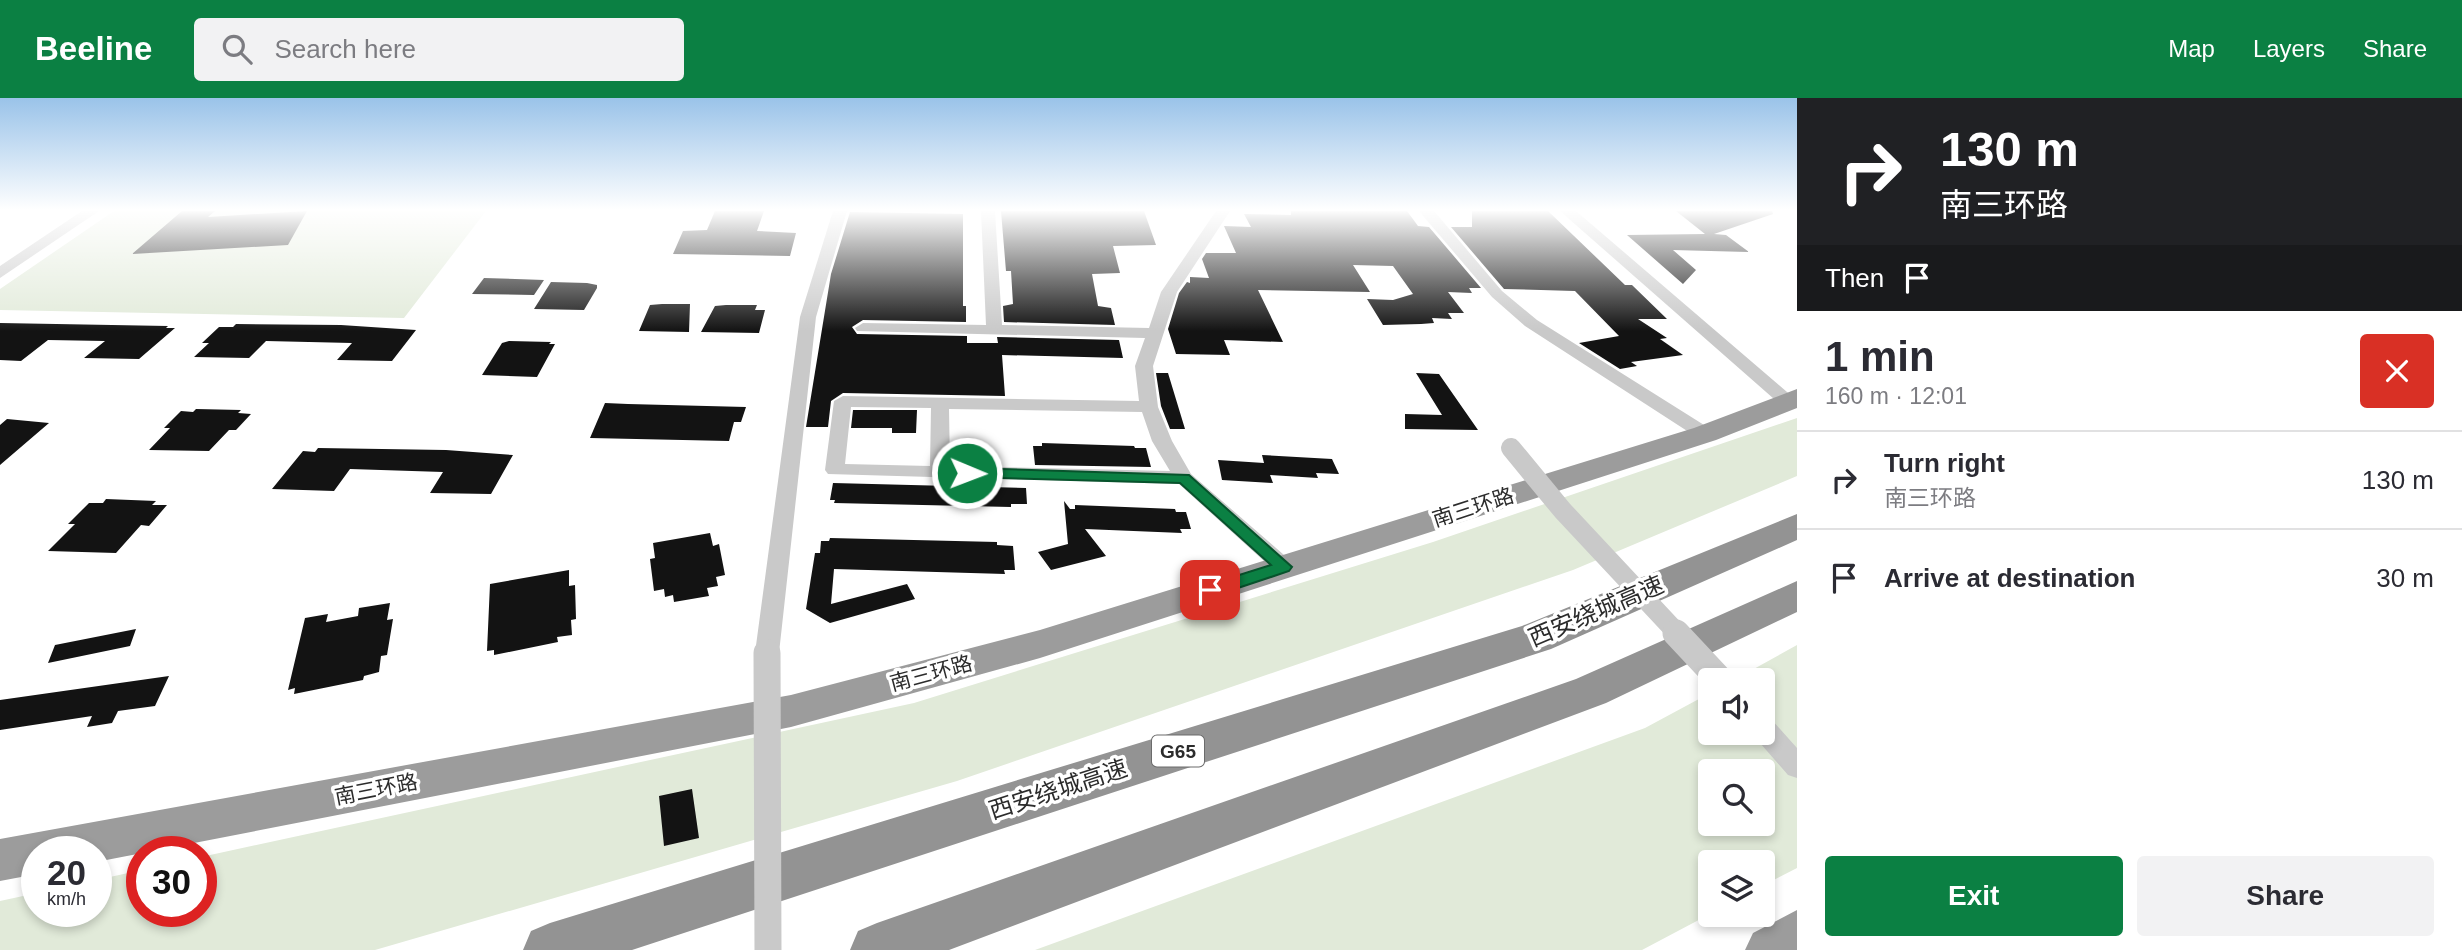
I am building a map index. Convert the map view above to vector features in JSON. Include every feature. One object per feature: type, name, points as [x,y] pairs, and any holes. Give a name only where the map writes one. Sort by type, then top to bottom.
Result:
[{"type":"highway","name":"南三环路","points":[[112,839],[791,711],[1040,644],[1705,434],[1793,400]]},
{"type":"highway","name":"西安绕城高速","points":[[550,950],[1536,638],[1797,526]]},
{"type":"highway","points":[[877,950],[1591,691],[1797,594]]},
{"type":"highway","name":"南三环路","points":[[0,860],[21,856]]},
{"type":"highway","points":[[1770,950],[1797,934]]},
{"type":"street","points":[[0,273],[33,251]]},
{"type":"street","points":[[768,950],[766,653],[808,317],[828,251]]},
{"type":"street","points":[[990,251],[994,329]]},
{"type":"street","points":[[1196,251],[1169,292],[1144,366],[1149,407],[1162,441],[1184,478],[1283,567]]},
{"type":"street","points":[[1460,251],[1497,294],[1531,323],[1705,434]]},
{"type":"street","points":[[1614,251],[1793,400]]},
{"type":"street","points":[[863,328],[1155,333]]},
{"type":"street","points":[[1149,407],[843,401],[835,470],[1184,478]]},
{"type":"street","points":[[940,403],[940,473]]},
{"type":"street","points":[[1511,448],[1563,511],[1709,668]]},
{"type":"street","points":[[1775,741],[1797,766]]},
{"type":"green space","points":[[56,251],[456,251],[404,318],[0,310],[0,289]]},
{"type":"green space","points":[[1797,418],[1797,476],[1573,570],[957,781],[375,950],[0,950],[0,901],[21,896],[21,927],[112,927],[112,877],[126,873],[126,927],[217,927],[217,854],[914,703],[1433,542]]},
{"type":"green space","points":[[1797,645],[1797,868],[1775,879],[1775,850],[1698,850],[1698,920],[1642,950],[1035,950],[1645,728],[1698,699],[1698,745],[1775,745],[1775,668],[1755,668]]},
{"type":"building","points":[[136,251],[188,251],[132,254]]},
{"type":"building","points":[[674,251],[791,251],[790,256],[673,254]]},
{"type":"building","points":[[838,251],[963,251],[963,306],[966,306],[966,322],[863,320],[852,327],[857,334],[967,336],[967,343],[998,343],[997,337],[1119,340],[1123,358],[1002,355],[1005,396],[843,393],[831,401],[828,427],[806,427],[831,274]]},
{"type":"building","points":[[1004,251],[1114,251],[1120,273],[1092,274],[1098,306],[1111,308],[1115,325],[1004,322],[1003,306],[1013,304],[1011,271],[1006,271]]},
{"type":"building","points":[[1235,251],[1449,251],[1481,288],[1469,288],[1472,293],[1448,292],[1464,313],[1448,313],[1452,319],[1432,318],[1434,323],[1383,325],[1367,299],[1393,300],[1413,294],[1393,266],[1353,265],[1370,292],[1258,290],[1283,342],[1224,340],[1230,355],[1176,354],[1168,329],[1179,293],[1187,282],[1190,283],[1190,277],[1209,278],[1202,259],[1206,253],[1236,253]]},
{"type":"building","points":[[1471,251],[1589,251],[1625,285],[1632,285],[1667,319],[1638,319],[1667,338],[1660,339],[1683,355],[1631,362],[1637,366],[1620,369],[1579,343],[1619,336],[1575,291],[1504,289]]},
{"type":"building","points":[[1645,251],[1674,251],[1696,270],[1683,284]]},
{"type":"building","points":[[484,278],[544,280],[534,295],[472,294]]},
{"type":"building","points":[[551,282],[587,283],[597,285],[597,288],[584,310],[534,309]]},
{"type":"building","points":[[690,304],[689,332],[639,331],[650,305]]},
{"type":"building","points":[[757,305],[755,310],[765,310],[759,333],[701,332],[715,306]]},
{"type":"building","points":[[0,323],[175,328],[139,359],[84,358],[105,341],[48,340],[21,361],[0,360]]},
{"type":"building","points":[[236,324],[341,325],[416,330],[392,361],[337,360],[352,343],[266,341],[249,358],[194,357],[209,343],[202,343],[219,327],[233,327]]},
{"type":"building","points":[[509,341],[555,344],[537,377],[482,375],[502,343]]},
{"type":"building","points":[[1156,373],[1168,373],[1185,429],[1170,429],[1161,406]]},
{"type":"building","points":[[1416,373],[1439,374],[1478,430],[1405,429],[1405,414],[1442,415]]},
{"type":"building","points":[[605,403],[746,407],[741,422],[734,422],[729,441],[590,438]]},
{"type":"building","points":[[196,409],[241,410],[238,413],[251,414],[236,430],[229,430],[209,451],[149,450],[170,428],[164,428],[181,411],[193,412]]},
{"type":"building","points":[[853,410],[917,410],[916,433],[892,433],[892,428],[851,428]]},
{"type":"building","points":[[7,419],[49,423],[0,465],[0,425]]},
{"type":"building","points":[[1042,443],[1146,448],[1151,467],[1035,465],[1033,446],[1042,446]]},
{"type":"building","points":[[318,448],[446,450],[513,455],[491,494],[430,493],[443,472],[350,469],[334,491],[272,489],[303,451],[315,452]]},
{"type":"building","points":[[1262,455],[1332,459],[1339,474],[1316,473],[1318,478],[1270,475],[1273,483],[1222,480],[1218,460],[1264,463]]},
{"type":"building","points":[[833,483],[1026,488],[1027,504],[1011,504],[1011,507],[834,503],[835,500],[830,500]]},
{"type":"building","points":[[106,499],[156,501],[152,505],[167,505],[149,526],[141,525],[116,553],[48,551],[75,524],[68,524],[89,503],[103,503]]},
{"type":"building","points":[[1064,501],[1070,509],[1075,509],[1075,505],[1175,509],[1176,512],[1186,512],[1191,529],[1180,529],[1182,533],[1085,529],[1106,556],[1051,570],[1038,552],[1068,544]]},
{"type":"building","points":[[710,533],[713,546],[719,544],[725,575],[716,577],[718,586],[707,588],[709,596],[674,602],[673,595],[665,597],[664,589],[654,591],[650,559],[655,558],[653,543]]},
{"type":"building","points":[[830,538],[997,542],[997,545],[1013,546],[1015,570],[1004,570],[1005,574],[834,569],[831,604],[907,584],[915,599],[830,623],[806,609],[815,553],[820,553],[821,541],[829,541]]},
{"type":"building","points":[[569,570],[569,586],[575,585],[576,619],[571,620],[572,635],[557,637],[558,642],[494,655],[494,650],[487,651],[490,584]]},
{"type":"building","points":[[390,603],[387,620],[393,619],[387,655],[381,656],[379,672],[364,676],[363,680],[294,694],[295,688],[288,690],[305,618],[328,614],[326,622],[358,616],[359,608]]},
{"type":"building","points":[[136,629],[130,646],[48,663],[55,645]]},
{"type":"building","points":[[169,676],[155,706],[118,711],[112,723],[87,727],[92,716],[0,730],[0,700]]},
{"type":"building","points":[[692,789],[699,838],[664,846],[659,796]]},
{"type":"route","points":[[967,473],[1184,478],[1283,567],[1210,590]]}]
